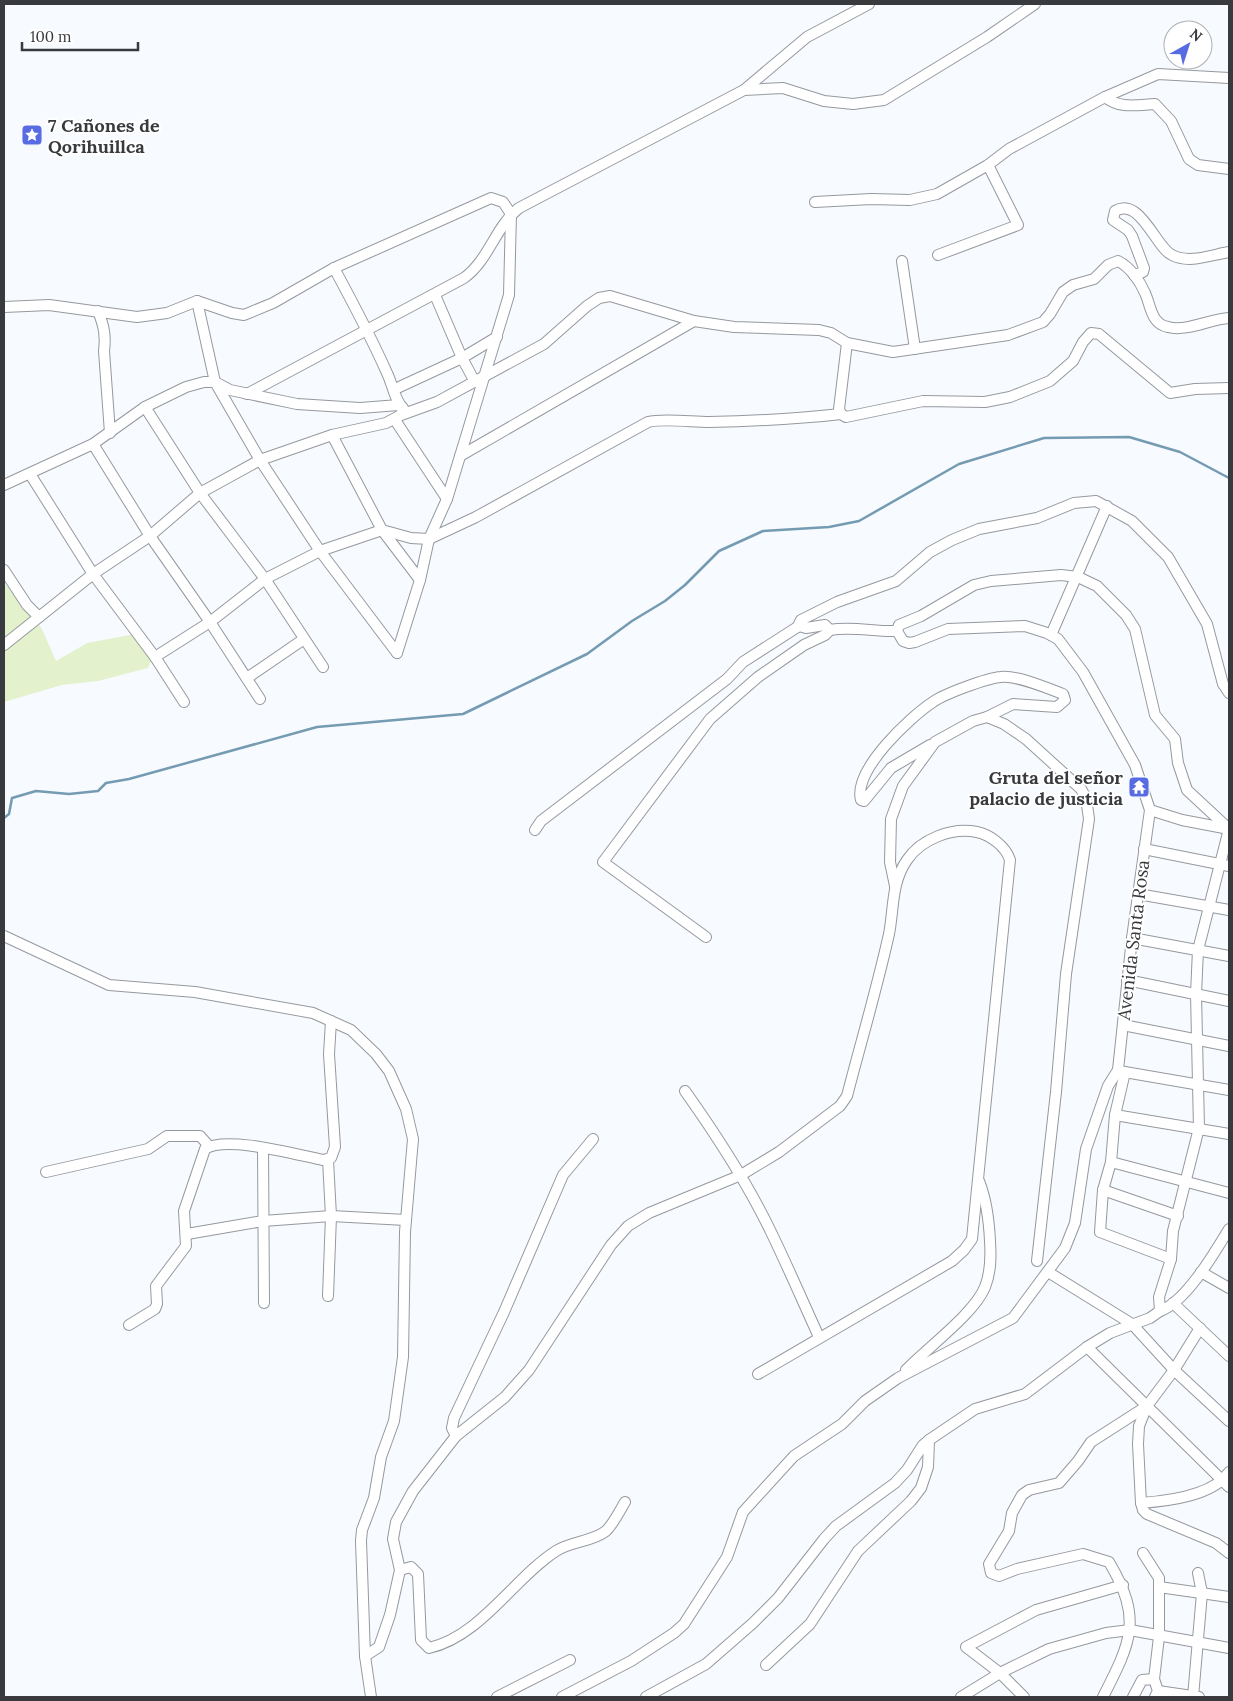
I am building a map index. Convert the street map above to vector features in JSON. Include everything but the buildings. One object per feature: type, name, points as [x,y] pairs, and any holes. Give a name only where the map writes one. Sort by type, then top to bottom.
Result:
[{"type":"street","points":[[246,394],[435,295],[474,271],[511,214],[518,208],[744,90],[807,37],[869,4]]},
{"type":"street","points":[[744,90],[783,88],[824,101],[853,104],[884,100],[987,37],[1035,4]]},
{"type":"street","points":[[815,202],[871,199],[910,200],[936,194],[988,165],[1009,149],[1104,97],[1158,74],[1229,78]]},
{"type":"street","points":[[1104,97],[1114,104],[1124,106],[1155,104],[1171,121],[1189,159],[1198,165],[1229,169]]},
{"type":"street","points":[[938,255],[1018,225],[988,165]]},
{"type":"street","points":[[4,307],[49,305],[137,318],[167,312],[197,301],[244,315],[273,303],[334,268],[491,198],[503,202],[511,214],[509,295],[447,499],[429,538],[420,580],[397,653],[320,550],[260,460],[216,382],[197,301]]},
{"type":"street","points":[[1134,275],[1143,272],[1144,268],[1132,236],[1128,230],[1113,220],[1115,211],[1120,208],[1127,209],[1143,220],[1170,255],[1187,260],[1229,252]]},
{"type":"street","points":[[902,262],[915,349]]},
{"type":"street","points":[[4,645],[93,574],[150,536],[200,493],[260,460],[332,435],[371,428],[437,402],[544,344],[599,298],[610,296],[694,321],[734,328],[819,330],[831,333],[847,343],[884,352],[993,338],[1036,326],[1050,314],[1063,292],[1073,285],[1094,279],[1114,262],[1125,265],[1134,275],[1145,293],[1153,315],[1162,325],[1175,328],[1229,318]]},
{"type":"street","points":[[334,268],[367,329],[395,389],[399,404],[403,408],[398,418]]},
{"type":"street","points":[[435,295],[462,358],[475,382]]},
{"type":"street","points":[[98,311],[104,325],[106,338],[104,352],[110,433]]},
{"type":"street","points":[[460,456],[694,321]]},
{"type":"street","points":[[155,657],[210,622],[265,579],[320,550],[382,530],[410,538],[429,538],[476,517],[648,422],[657,419],[676,422],[778,421],[841,414],[846,417],[923,400],[985,402],[1010,397],[1050,381],[1073,361],[1083,342],[1091,333],[1099,334],[1106,339],[1170,393],[1195,388],[1229,388]]},
{"type":"street","points":[[395,389],[462,358],[497,337]]},
{"type":"street","points":[[841,414],[839,409],[847,343]]},
{"type":"street","points":[[4,485],[93,444],[145,407],[186,387],[204,382],[216,382],[230,390],[297,404],[360,408],[399,404]]},
{"type":"street","points":[[145,407],[200,493],[265,579],[323,667]]},
{"type":"street","points":[[398,418],[447,499]]},
{"type":"street","points":[[332,435],[382,530],[420,580]]},
{"type":"street","points":[[93,444],[150,536],[210,622],[260,699]]},
{"type":"street","points":[[30,474],[93,574],[155,657],[184,702]]},
{"type":"street","points":[[535,830],[541,821],[727,679],[743,662],[799,626],[801,620],[837,602],[896,581],[930,552],[952,540],[979,529],[1037,518],[1074,503],[1096,502],[1107,506],[1132,521],[1168,557],[1208,624],[1223,684],[1229,693]]},
{"type":"street","points":[[1051,635],[1078,577],[1107,506]]},
{"type":"street","points":[[4,570],[27,605],[39,618]]},
{"type":"street","points":[[898,631],[904,622],[921,616],[933,607],[974,585],[1009,579],[1061,575],[1078,577],[1097,586],[1126,614],[1135,628],[1156,715],[1175,739],[1178,763],[1188,790],[1229,829]]},
{"type":"street","points":[[799,626],[806,628],[825,625],[830,630]]},
{"type":"street","points":[[898,631],[903,641],[909,643],[948,629],[1024,626],[1051,635],[1068,650],[1083,672],[1130,754],[1141,778],[1150,810],[1182,820],[1229,829]]},
{"type":"street","points":[[706,937],[603,862],[710,719],[758,677],[804,645],[825,635],[830,630],[843,627],[881,632],[898,631]]},
{"type":"street","points":[[247,678],[304,639]]},
{"type":"street","points":[[1003,677],[1063,694],[1065,700],[1057,707],[1013,704],[987,717],[973,721],[891,768],[864,801],[861,800],[860,790],[874,760],[904,725],[934,701],[992,678],[1003,677]]},
{"type":"street","points":[[987,717],[1004,724],[1026,739],[1081,789],[1086,798],[1089,819],[1066,974],[1056,1092],[1037,1261]]},
{"type":"street","points":[[895,886],[890,862],[891,819],[903,786],[935,742]]},
{"type":"street","name":"Avenida Santa Rosa","points":[[1150,810],[1127,980],[1121,1071],[1111,1162],[1103,1190],[1100,1232],[1171,1259]]},
{"type":"street","points":[[1160,1311],[1159,1298],[1171,1259],[1173,1231],[1199,1128],[1196,994],[1198,950],[1210,906],[1225,865],[1229,829]]},
{"type":"street","points":[[365,1656],[379,1646],[390,1615],[400,1570],[393,1539],[396,1522],[413,1491],[456,1436],[505,1397],[529,1370],[610,1245],[628,1226],[657,1209],[740,1175],[779,1152],[840,1106],[847,1096],[889,932],[895,886],[906,861],[920,845],[936,837],[969,831],[980,833],[1004,848],[1010,860],[972,1239],[952,1261],[758,1374]]},
{"type":"street","points":[[1144,849],[1225,865]]},
{"type":"street","points":[[1138,894],[1229,910]]},
{"type":"street","points":[[4,936],[109,985],[195,992],[313,1013],[350,1030],[376,1054],[389,1071],[406,1109],[412,1139],[406,1220],[403,1357],[394,1421],[381,1457],[374,1498],[362,1530],[365,1656],[371,1697]]},
{"type":"street","points":[[1132,938],[1229,956]]},
{"type":"street","points":[[1127,980],[1229,1001]]},
{"type":"street","points":[[328,1296],[331,1216],[328,1160],[331,1158],[335,1147],[329,1054],[331,1021]]},
{"type":"street","points":[[1123,1026],[1229,1046]]},
{"type":"street","points":[[562,1697],[631,1661],[674,1633],[684,1624],[719,1572],[727,1557],[744,1512],[757,1494],[794,1456],[830,1432],[865,1401],[898,1378],[1013,1318],[1065,1248],[1075,1223],[1086,1149],[1108,1086],[1121,1071],[1229,1090]]},
{"type":"street","points":[[685,1092],[718,1138],[740,1175],[771,1232],[820,1337]]},
{"type":"street","points":[[1115,1115],[1229,1134]]},
{"type":"street","points":[[46,1172],[148,1149],[172,1135],[200,1136],[209,1146]]},
{"type":"street","points":[[456,1436],[452,1428],[454,1418],[504,1312],[545,1213],[563,1175],[593,1139]]},
{"type":"street","points":[[129,1324],[155,1309],[157,1304],[156,1286],[182,1254],[186,1246],[188,1234],[184,1211],[205,1149],[209,1146],[226,1144],[263,1148],[328,1160]]},
{"type":"street","points":[[263,1148],[264,1303]]},
{"type":"street","points":[[1111,1162],[1229,1193]]},
{"type":"street","points":[[898,1378],[968,1312],[985,1288],[991,1258],[990,1224],[979,1180]]},
{"type":"street","points":[[1103,1190],[1178,1216]]},
{"type":"street","points":[[188,1234],[262,1221],[331,1216],[406,1220]]},
{"type":"street","points":[[646,1697],[706,1664],[754,1623],[778,1598],[836,1526],[895,1483],[907,1470],[923,1445],[929,1440],[975,1410],[1025,1394],[1087,1347],[1132,1324],[1150,1318],[1173,1303],[1201,1272],[1229,1229]]},
{"type":"street","points":[[1048,1272],[1132,1324],[1174,1370],[1229,1421]]},
{"type":"street","points":[[1201,1272],[1229,1288]]},
{"type":"street","points":[[1173,1303],[1229,1356]]},
{"type":"street","points":[[1200,1328],[1174,1370],[1148,1406],[1140,1426],[1138,1444],[1142,1503],[1143,1510],[1147,1514],[1216,1542],[1229,1553]]},
{"type":"street","points":[[1087,1347],[1226,1484]]},
{"type":"street","points":[[1103,1697],[1128,1642],[1130,1630],[1130,1611],[1123,1585],[1109,1562],[1083,1554],[1016,1569],[999,1576],[991,1573],[989,1564],[1009,1531],[1014,1508],[1022,1495],[1029,1490],[1059,1483],[1091,1442],[1148,1406]]},
{"type":"street","points":[[766,1665],[810,1624],[858,1551],[916,1495],[928,1467],[929,1440]]},
{"type":"street","points":[[1226,1484],[1229,1472]]},
{"type":"street","points":[[1142,1503],[1168,1501],[1226,1484]]},
{"type":"street","points":[[400,1570],[411,1567],[418,1574],[421,1640],[429,1648],[452,1639],[476,1622],[554,1552],[604,1532],[611,1525],[625,1502]]},
{"type":"street","points":[[1143,1554],[1159,1578],[1159,1637],[1154,1679],[1156,1694],[1199,1697]]},
{"type":"street","points":[[1193,1697],[1202,1593],[1198,1573]]},
{"type":"street","points":[[1024,1697],[1000,1673],[966,1647],[1036,1610],[1123,1585]]},
{"type":"street","points":[[1159,1587],[1229,1597]]},
{"type":"street","points":[[961,1697],[1000,1673],[1049,1649],[1106,1633],[1130,1630],[1159,1637],[1229,1648]]},
{"type":"street","points":[[497,1697],[570,1660]]},
{"type":"street","points":[[1133,1697],[1142,1680],[1154,1679]]},
{"type":"green space","points":[[4,583],[42,629],[56,661],[87,643],[135,634],[151,661],[148,668],[98,681],[62,685],[4,702]]},
{"type":"waterway","points":[[4,818],[9,814],[12,798],[36,791],[69,794],[98,791],[106,783],[129,779],[317,727],[463,714],[587,654],[632,621],[665,601],[685,585],[719,551],[763,531],[829,527],[859,521],[959,464],[1044,438],[1129,437],[1180,452],[1229,478]]},
{"type":"place","name":"7 Cañones de Qorihuillca","points":[[32,135]]},
{"type":"place","name":"Gruta del señor palacio de justicia","points":[[1139,787]]}]
